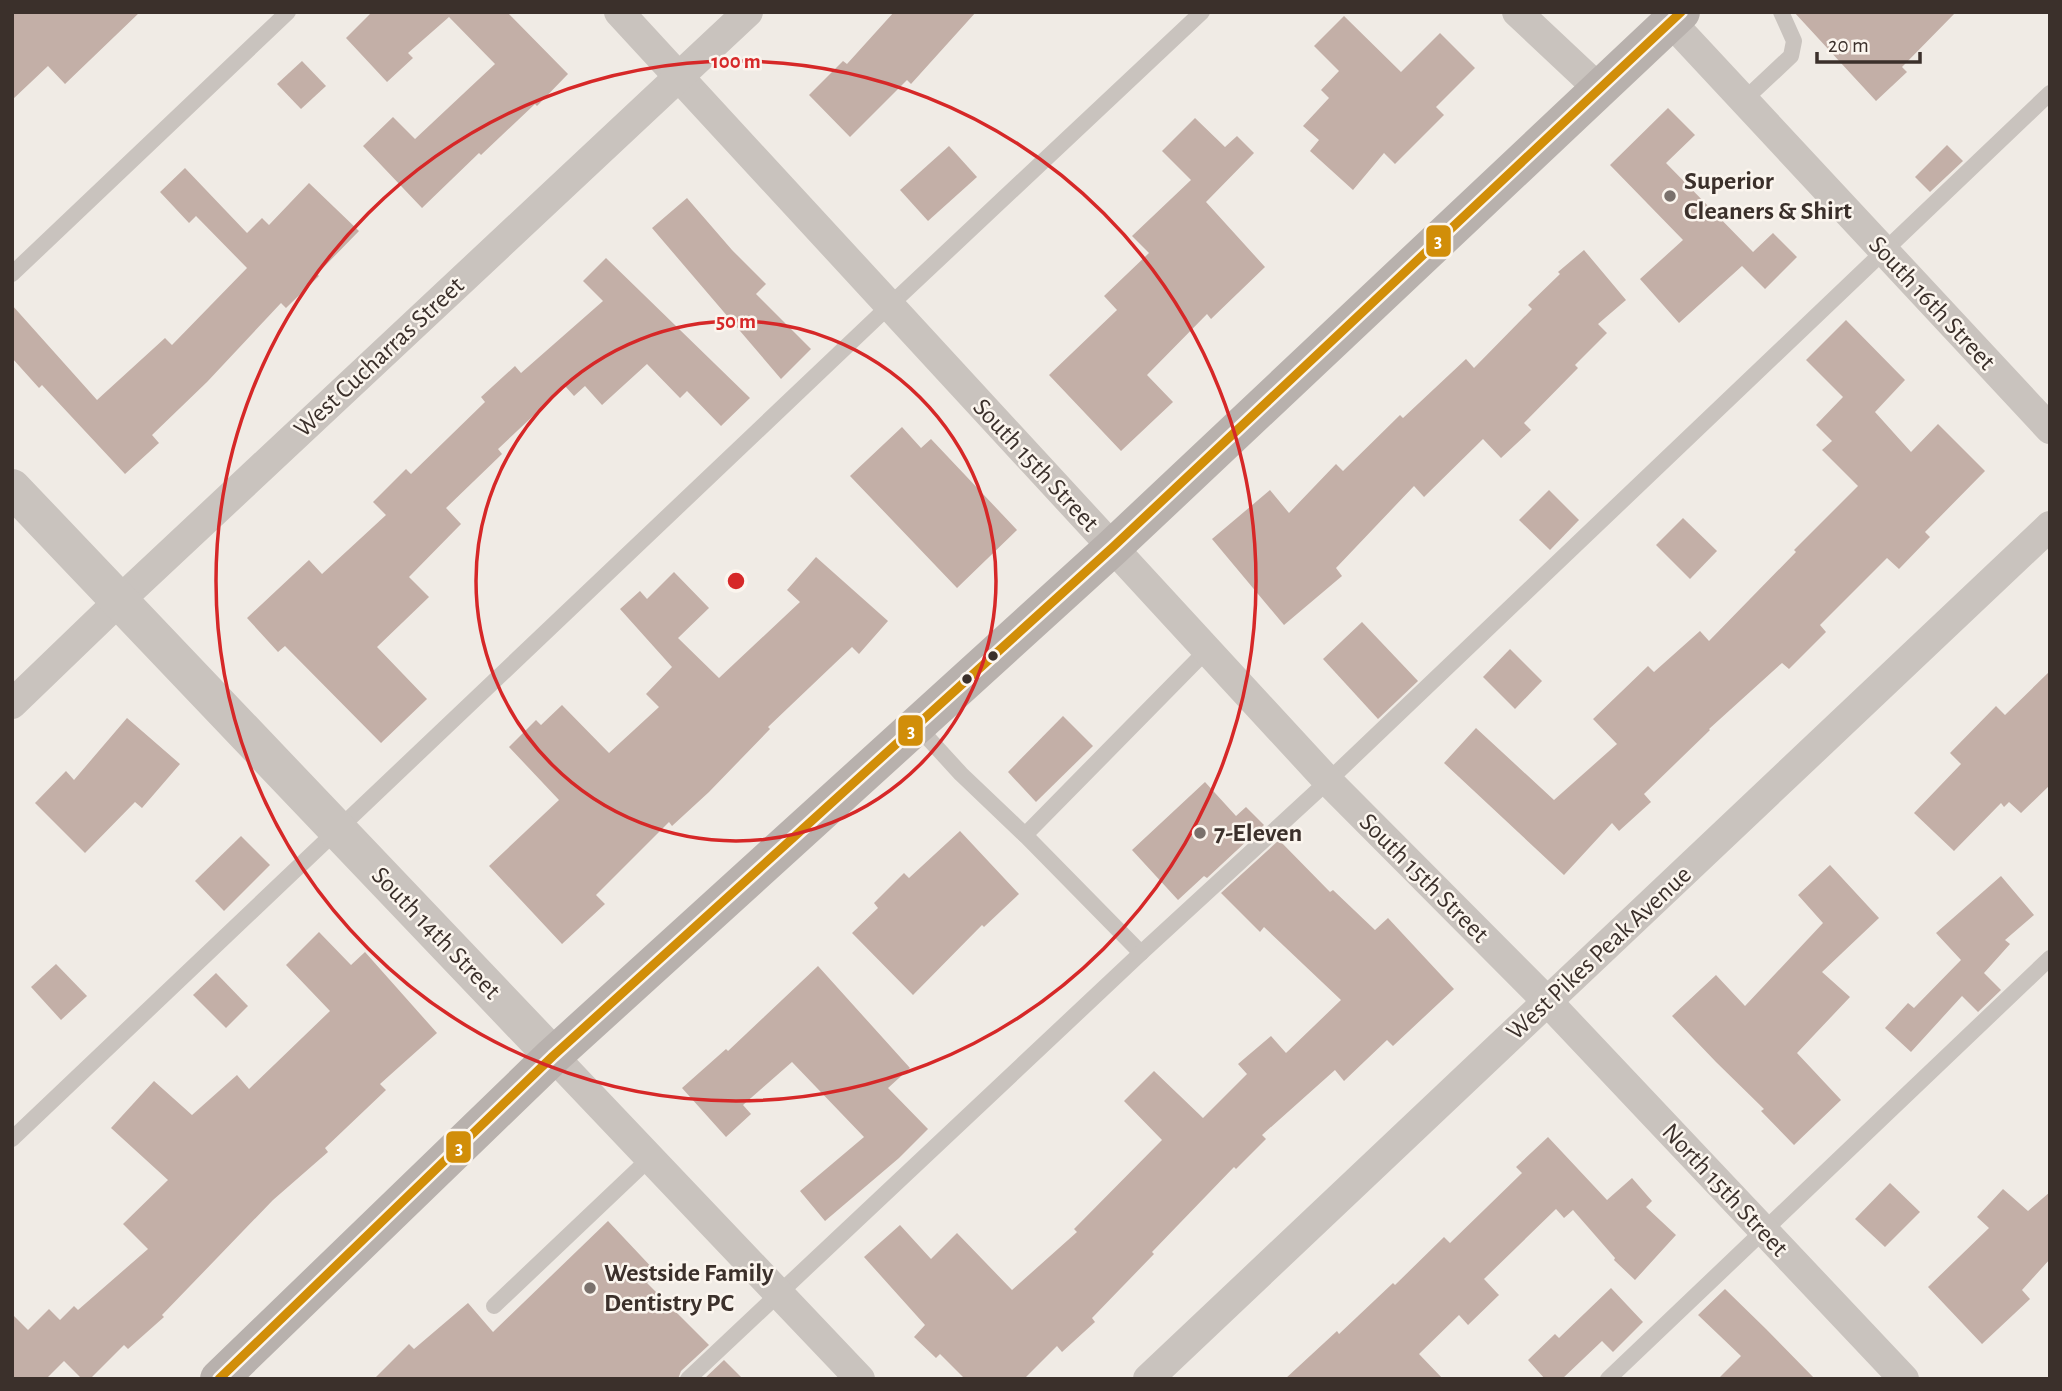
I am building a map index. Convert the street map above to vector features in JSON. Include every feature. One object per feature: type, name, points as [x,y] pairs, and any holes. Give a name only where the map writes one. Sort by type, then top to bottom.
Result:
[{"type":"main road","points":[[219,1379],[553,1056],[1113,547],[1676,17]]},
{"type":"street","name":"South 15th Street","points":[[619,12],[1328,781],[1548,1001]]},
{"type":"street","name":"West Cucharras Street","points":[[12,704],[748,12]]},
{"type":"street","points":[[1517,12],[1599,89]]},
{"type":"street","name":"South 16th Street","points":[[1676,17],[1744,100],[2050,429]]},
{"type":"street","name":"South 14th Street","points":[[12,488],[860,1379]]},
{"type":"street","name":"West Pikes Peak Avenue","points":[[1148,1379],[2050,526]]},
{"type":"street","name":"North 15th Street","points":[[1548,1001],[1903,1379]]},
{"type":"lane","points":[[12,274],[288,12]]},
{"type":"lane","points":[[12,1139],[1202,12]]},
{"type":"lane","points":[[1744,100],[1791,56],[1794,41],[1781,12]]},
{"type":"lane","points":[[688,1379],[1328,781],[2050,93]]},
{"type":"lane","points":[[1025,835],[1208,649]]},
{"type":"lane","points":[[917,725],[961,774],[1141,953]]},
{"type":"lane","points":[[1608,1379],[2050,958]]},
{"type":"lane","points":[[494,1306],[650,1158]]},
{"type":"building","points":[[12,12],[140,12],[65,84],[48,66],[12,100]]},
{"type":"building","points":[[372,12],[507,12],[568,74],[537,106],[535,104],[481,155],[479,153],[422,208],[363,146],[393,117],[415,139],[495,64],[449,17],[408,53],[413,58],[387,82],[346,38]]},
{"type":"building","points":[[894,12],[976,12],[911,84],[907,80],[850,137],[809,95],[843,61],[847,64]]},
{"type":"building","points":[[1794,12],[1956,12],[1902,67],[1907,72],[1876,101]]},
{"type":"building","points":[[1344,16],[1401,72],[1440,33],[1475,68],[1436,107],[1444,115],[1395,164],[1384,153],[1353,190],[1310,151],[1319,140],[1303,126],[1329,98],[1321,90],[1339,71],[1314,46]]},
{"type":"building","points":[[302,61],[326,86],[301,109],[277,84]]},
{"type":"building","points":[[1668,108],[1695,135],[1666,163],[1753,252],[1773,233],[1797,257],[1765,289],[1742,266],[1679,323],[1640,279],[1683,240],[1610,165]]},
{"type":"building","points":[[1195,118],[1225,147],[1237,136],[1254,153],[1206,202],[1265,267],[1211,319],[1207,314],[1147,375],[1173,402],[1121,451],[1049,375],[1117,310],[1104,296],[1149,253],[1132,236],[1191,180],[1162,151]]},
{"type":"building","points":[[1947,145],[1963,161],[1930,192],[1915,177]]},
{"type":"building","points":[[949,146],[977,177],[928,221],[900,190]]},
{"type":"building","points":[[185,168],[247,233],[262,218],[269,225],[309,183],[359,231],[317,274],[319,276],[286,308],[281,303],[207,382],[152,435],[159,443],[125,474],[42,385],[39,388],[12,358],[12,305],[97,400],[165,338],[172,345],[247,268],[196,216],[189,223],[160,192]]},
{"type":"building","points":[[687,198],[766,284],[756,294],[811,349],[781,379],[652,228]]},
{"type":"building","points":[[1584,250],[1626,300],[1598,324],[1607,333],[1575,365],[1578,368],[1524,423],[1531,430],[1501,458],[1483,439],[1424,497],[1414,486],[1336,568],[1342,576],[1284,625],[1212,539],[1270,490],[1289,513],[1336,464],[1343,471],[1400,415],[1403,418],[1466,359],[1474,368],[1532,309],[1528,305],[1560,274],[1558,272]]},
{"type":"building","points":[[606,258],[750,398],[721,426],[687,391],[680,398],[647,364],[602,405],[585,386],[574,396],[565,386],[498,449],[502,454],[446,508],[461,524],[409,577],[429,597],[377,647],[427,699],[381,743],[285,646],[278,652],[247,618],[309,560],[322,574],[386,515],[373,502],[406,469],[411,474],[485,402],[481,397],[515,366],[521,373],[603,301],[583,281]]},
{"type":"building","points":[[1846,320],[1905,380],[1875,412],[1911,452],[1938,424],[1985,471],[1925,532],[1930,537],[1899,569],[1887,558],[1820,625],[1826,632],[1789,669],[1782,663],[1709,729],[1644,794],[1651,802],[1619,831],[1612,823],[1564,875],[1444,763],[1476,728],[1554,800],[1617,744],[1593,719],[1648,666],[1654,672],[1700,631],[1709,641],[1858,486],[1822,450],[1832,441],[1816,425],[1843,397],[1806,360]]},
{"type":"building","points":[[902,427],[921,448],[931,439],[1017,530],[957,588],[850,476]]},
{"type":"building","points":[[1549,490],[1579,520],[1550,550],[1519,520]]},
{"type":"building","points":[[1683,518],[1717,551],[1690,579],[1656,545]]},
{"type":"building","points":[[816,557],[888,621],[859,654],[852,647],[768,727],[770,729],[709,792],[672,826],[669,822],[596,895],[605,904],[562,944],[489,866],[559,800],[509,747],[536,720],[541,725],[562,705],[609,753],[659,707],[646,694],[672,667],[620,609],[640,591],[647,599],[674,572],[709,608],[678,638],[719,678],[800,602],[787,590]]},
{"type":"building","points":[[1362,622],[1418,681],[1378,719],[1323,659]]},
{"type":"building","points":[[1510,649],[1542,681],[1515,709],[1483,677]]},
{"type":"building","points":[[2050,671],[2050,785],[2021,813],[2009,802],[2004,807],[2001,803],[1954,851],[1914,813],[1961,764],[1950,753],[1996,706],[2005,715]]},
{"type":"building","points":[[1063,716],[1093,746],[1036,802],[1008,772]]},
{"type":"building","points":[[127,718],[180,764],[142,808],[135,802],[85,853],[35,803],[66,771],[74,780]]},
{"type":"building","name":"7-Eleven","points":[[1205,782],[1236,816],[1246,807],[1264,825],[1207,878],[1204,876],[1178,900],[1132,850]]},
{"type":"building","points":[[960,831],[1019,894],[984,927],[982,925],[913,995],[852,933],[878,908],[874,903],[904,873],[909,878]]},
{"type":"building","points":[[241,836],[270,865],[224,911],[195,881]]},
{"type":"building","points":[[1279,840],[1330,892],[1333,890],[1375,930],[1388,918],[1454,989],[1393,1046],[1387,1040],[1344,1081],[1335,1070],[1262,1135],[1266,1139],[1236,1169],[1234,1167],[1152,1252],[1154,1254],[1092,1318],[1095,1322],[1062,1352],[1057,1346],[1024,1379],[965,1379],[940,1354],[936,1358],[914,1337],[925,1325],[864,1257],[900,1225],[931,1259],[957,1233],[1012,1290],[1077,1232],[1074,1229],[1162,1140],[1124,1101],[1154,1071],[1203,1118],[1247,1074],[1238,1064],[1271,1036],[1286,1053],[1341,1000],[1264,927],[1260,932],[1221,893]]},
{"type":"building","points":[[1830,865],[1879,918],[1822,972],[1850,997],[1797,1053],[1841,1100],[1794,1145],[1761,1111],[1764,1109],[1672,1016],[1716,975],[1745,1006],[1823,923],[1798,895]]},
{"type":"building","points":[[2001,876],[2034,915],[2005,940],[2010,944],[1984,973],[2001,990],[1978,1012],[1962,996],[1911,1052],[1885,1028],[1908,1003],[1914,1008],[1961,960],[1936,933]]},
{"type":"building","points":[[319,932],[351,965],[365,952],[437,1033],[380,1084],[386,1090],[325,1148],[328,1152],[273,1200],[162,1315],[164,1317],[128,1349],[124,1345],[90,1379],[82,1379],[64,1361],[46,1379],[12,1379],[12,1314],[28,1330],[49,1309],[60,1320],[74,1306],[78,1310],[148,1249],[123,1224],[168,1180],[111,1128],[154,1081],[192,1115],[237,1075],[249,1089],[330,1011],[286,965]]},
{"type":"building","points":[[56,964],[87,996],[61,1020],[31,987]]},
{"type":"building","points":[[818,966],[910,1068],[888,1088],[928,1129],[899,1158],[825,1221],[800,1191],[864,1137],[792,1062],[743,1105],[751,1114],[726,1137],[682,1088],[726,1049],[728,1051]]},
{"type":"building","points":[[216,973],[248,1006],[226,1028],[193,995]]},
{"type":"building","points":[[1548,1137],[1607,1200],[1632,1178],[1652,1201],[1646,1207],[1676,1235],[1635,1280],[1614,1260],[1573,1210],[1564,1218],[1556,1209],[1484,1279],[1499,1295],[1468,1325],[1459,1315],[1419,1354],[1443,1379],[1285,1379],[1337,1331],[1339,1334],[1393,1283],[1395,1285],[1444,1237],[1450,1243],[1522,1173],[1516,1167]]},
{"type":"building","points":[[1890,1183],[1920,1212],[1885,1247],[1855,1219]]},
{"type":"building","points":[[2003,1189],[2028,1211],[2050,1192],[2050,1259],[2022,1290],[2030,1299],[1982,1344],[1928,1287],[1989,1228],[1977,1217]]},
{"type":"building","points":[[608,1221],[657,1273],[647,1283],[709,1345],[681,1371],[678,1379],[374,1379],[409,1344],[414,1349],[468,1303],[493,1332]]},
{"type":"building","points":[[1611,1288],[1643,1322],[1613,1352],[1602,1341],[1562,1379],[1545,1379],[1528,1360],[1555,1334],[1559,1338]]},
{"type":"building","points":[[1725,1289],[1815,1379],[1718,1379],[1741,1356],[1698,1315]]},
{"type":"building","points":[[724,1360],[743,1379],[704,1379]]},
{"type":"transit line","name":"3","points":[[219,1379],[553,1056],[1113,547],[1681,12]]},
{"type":"place","name":"Superior Cleaners & Shirt","points":[[1670,196]]},
{"type":"place","name":"7-Eleven","points":[[1200,833]]},
{"type":"place","name":"Westside Family Dentistry PC","points":[[590,1288]]}]
